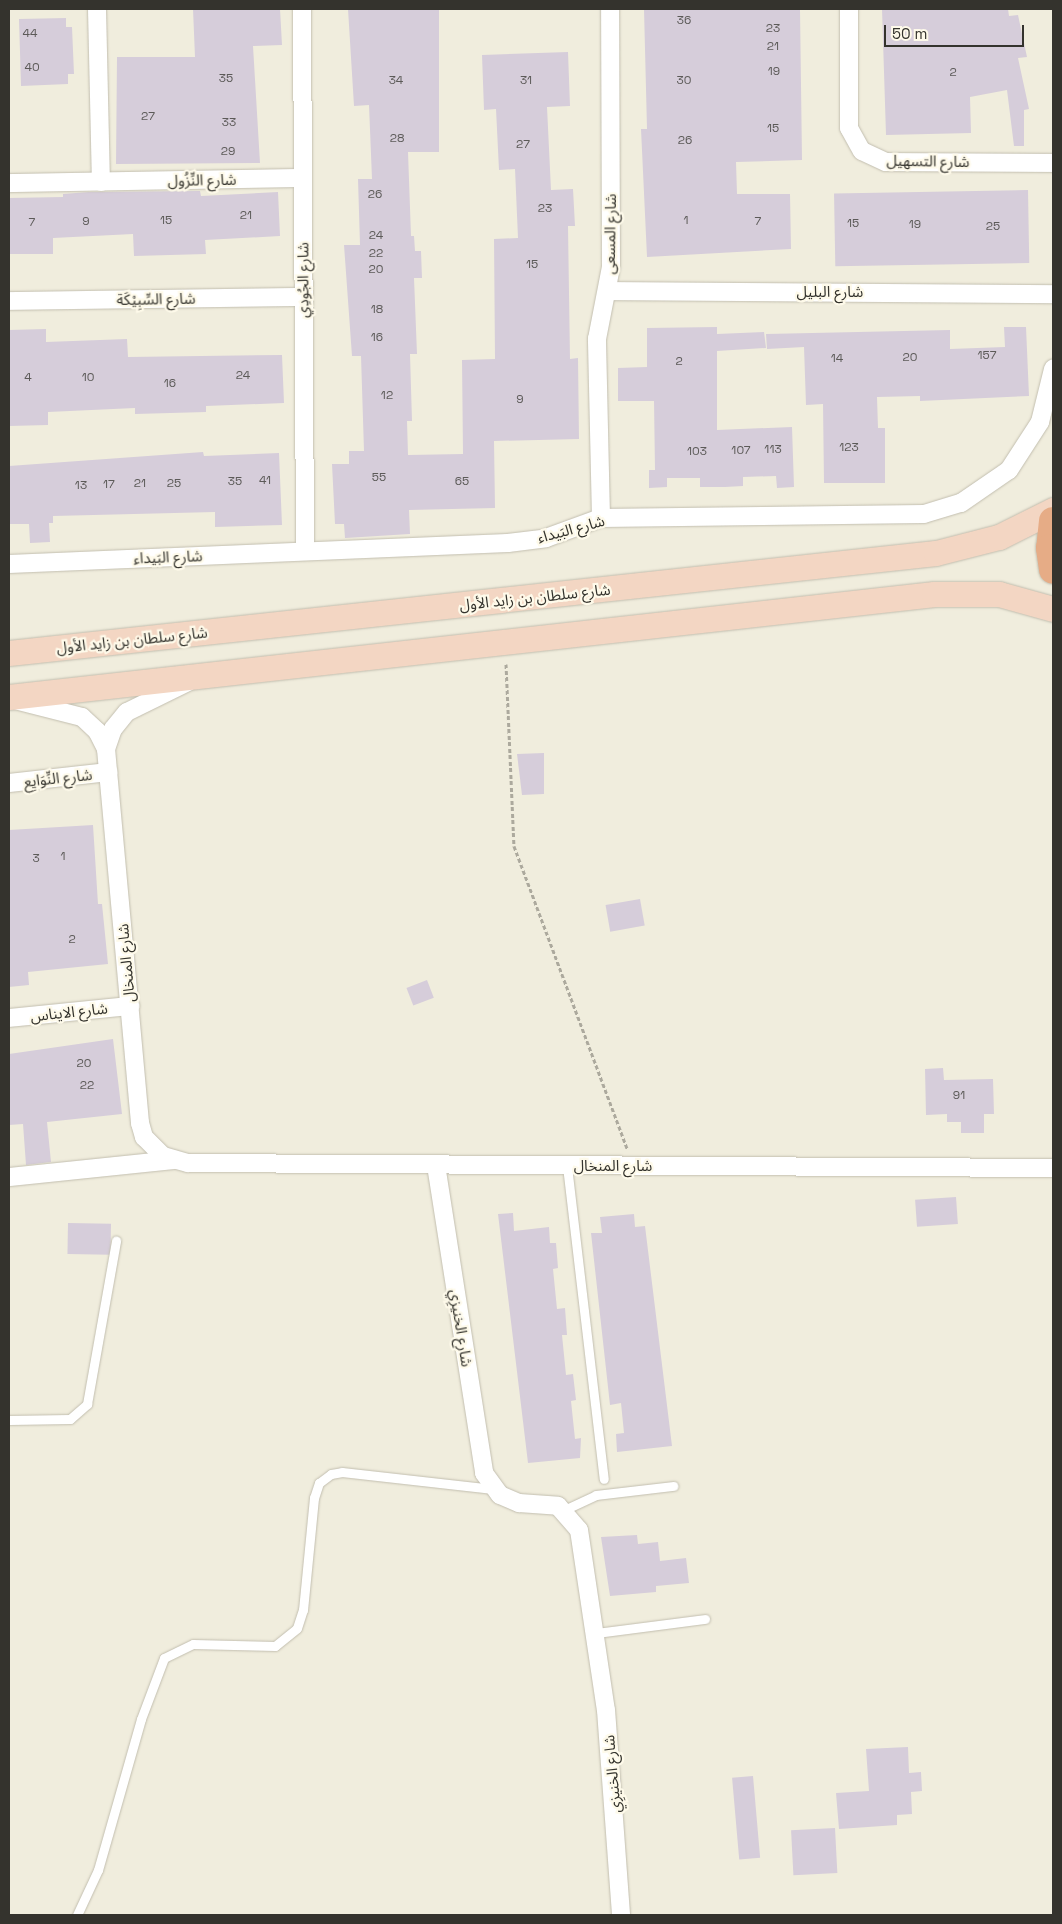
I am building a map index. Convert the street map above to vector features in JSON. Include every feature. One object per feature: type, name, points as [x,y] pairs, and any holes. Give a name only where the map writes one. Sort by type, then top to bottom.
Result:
[{"type":"main road","name":"شارع سلطان بن زايد الأول","points":[[9,653],[936,553],[999,538],[1053,510]]},
{"type":"main road","points":[[1053,521],[1050,548],[1053,570]]},
{"type":"main road","points":[[9,697],[934,594],[999,594],[1053,609]]},
{"type":"street","points":[[97,9],[101,182]]},
{"type":"street","name":"شارع الجُودِي","points":[[302,9],[305,551]]},
{"type":"street","name":"شارع المسعى","points":[[601,518],[597,339],[608,291],[610,9]]},
{"type":"street","name":"شارع التسهيل","points":[[849,9],[849,128],[862,151],[886,162],[1053,163]]},
{"type":"street","name":"شارع النِّزُول","points":[[9,183],[303,178]]},
{"type":"street","name":"شارع البليل","points":[[608,291],[1053,294]]},
{"type":"street","name":"شارع السِّبِيْكَة","points":[[9,301],[303,296]]},
{"type":"street","name":"شارع البَيداء","points":[[9,564],[527,541],[565,533],[601,518],[904,516],[943,510],[978,494],[1021,456],[1040,422],[1053,369]]},
{"type":"street","name":"شارع المنخال","points":[[106,749],[113,729],[127,712],[198,676]]},
{"type":"street","name":"شارع المنخال","points":[[9,697],[82,717],[98,731],[106,749],[144,1137],[152,1148],[174,1160]]},
{"type":"street","name":"شارع النِّوَايِع","points":[[9,783],[108,772]]},
{"type":"street","name":"شارع الايناس","points":[[9,1018],[130,1006]]},
{"type":"street","name":"شارع المنخال","points":[[9,1177],[174,1160],[436,1165],[1053,1168]]},
{"type":"street","name":"شارع الخنيزِي","points":[[436,1165],[481,1464],[493,1488]]},
{"type":"street","points":[[493,1488],[518,1503],[543,1502],[564,1510]]},
{"type":"street","name":"شارع الخنيزِي","points":[[564,1510],[579,1530],[597,1634],[615,1797],[621,1915]]},
{"type":"lane","points":[[567,1166],[604,1479]]},
{"type":"lane","points":[[9,1420],[70,1419],[87,1404],[116,1241]]},
{"type":"lane","points":[[77,1915],[98,1870],[158,1666],[182,1646],[265,1648],[291,1636],[303,1610],[315,1490],[325,1477],[342,1472],[493,1488]]},
{"type":"lane","points":[[564,1510],[606,1492],[673,1486]]},
{"type":"lane","points":[[597,1634],[705,1619]]},
{"type":"path","points":[[506,642],[514,846],[634,1166]]},
{"type":"building","points":[[193,9],[280,9],[282,45],[253,46],[260,163],[116,164],[117,57],[195,57]]},
{"type":"building","points":[[348,9],[439,9],[439,152],[408,152],[411,236],[414,236],[415,251],[421,251],[422,278],[414,278],[417,354],[410,354],[412,421],[407,421],[408,455],[463,454],[462,360],[495,359],[494,239],[518,238],[515,169],[499,170],[496,109],[484,110],[482,55],[568,52],[570,106],[547,107],[551,190],[573,189],[575,226],[568,226],[570,359],[578,358],[579,439],[494,441],[495,508],[409,510],[410,534],[345,538],[344,524],[335,524],[332,464],[349,464],[349,451],[364,451],[361,356],[352,356],[344,245],[360,245],[358,179],[372,179],[369,105],[354,106]]},
{"type":"building","points":[[644,9],[800,9],[802,160],[736,162],[737,194],[790,194],[791,249],[647,257],[641,129],[647,129]]},
{"type":"building","points":[[882,9],[1008,9],[1009,16],[1018,15],[1027,57],[1018,58],[1029,109],[1024,110],[1024,146],[1014,146],[1007,90],[970,97],[971,133],[886,135]]},
{"type":"building","points":[[66,18],[66,27],[72,27],[74,74],[68,74],[68,84],[21,86],[19,19]]},
{"type":"building","points":[[1028,190],[1029,263],[835,266],[834,193]]},
{"type":"building","points":[[200,191],[201,196],[278,192],[280,236],[205,240],[206,254],[134,256],[133,234],[53,238],[53,254],[9,254],[9,198],[63,197],[63,194],[89,192]]},
{"type":"building","points":[[717,327],[717,334],[764,332],[766,348],[717,351],[717,430],[792,427],[794,487],[777,488],[776,476],[743,477],[743,486],[725,487],[700,487],[700,478],[667,478],[667,487],[649,488],[649,470],[655,470],[654,401],[618,401],[618,368],[647,367],[647,328]]},
{"type":"building","points":[[1004,327],[1026,327],[1029,396],[920,401],[920,396],[877,397],[878,428],[885,428],[885,483],[824,483],[823,404],[806,405],[804,347],[767,349],[766,334],[950,330],[950,349],[1005,347]]},
{"type":"building","points":[[46,329],[46,342],[127,339],[128,357],[282,355],[284,403],[206,406],[206,412],[135,414],[135,408],[48,412],[48,425],[9,426],[9,330]]},
{"type":"building","points":[[203,452],[204,456],[279,453],[282,525],[215,527],[215,512],[53,516],[53,523],[49,523],[50,542],[30,543],[29,524],[9,524],[9,466]]},
{"type":"building","points":[[544,753],[544,794],[522,795],[517,754]]},
{"type":"building","points":[[93,825],[98,904],[102,904],[108,964],[28,972],[29,985],[9,987],[9,830]]},
{"type":"building","points":[[640,899],[645,926],[610,932],[606,905]]},
{"type":"building","points":[[427,980],[434,998],[413,1006],[406,988]]},
{"type":"building","points":[[113,1039],[122,1114],[47,1122],[51,1162],[26,1165],[23,1124],[9,1125],[9,1054]]},
{"type":"building","points":[[943,1068],[944,1080],[993,1079],[994,1114],[984,1114],[984,1133],[961,1133],[961,1122],[947,1122],[947,1114],[926,1115],[925,1069]]},
{"type":"building","points":[[956,1197],[958,1224],[917,1227],[915,1200]]},
{"type":"building","points":[[513,1213],[514,1231],[549,1227],[550,1243],[556,1243],[558,1268],[553,1269],[557,1309],[565,1308],[567,1335],[562,1335],[566,1375],[573,1374],[576,1400],[571,1401],[575,1439],[581,1438],[580,1458],[528,1463],[498,1214]]},
{"type":"building","points":[[634,1214],[635,1227],[645,1226],[672,1446],[617,1452],[616,1434],[624,1433],[621,1403],[610,1405],[591,1233],[602,1233],[600,1217]]},
{"type":"building","points":[[68,1223],[111,1224],[110,1255],[67,1254]]},
{"type":"building","points":[[637,1535],[638,1544],[658,1542],[660,1561],[686,1558],[689,1583],[656,1586],[656,1592],[610,1596],[601,1537]]},
{"type":"building","points":[[908,1747],[909,1773],[921,1772],[922,1791],[911,1792],[912,1814],[897,1815],[897,1825],[839,1829],[836,1793],[869,1791],[866,1749]]},
{"type":"building","points":[[753,1776],[760,1858],[739,1860],[732,1778]]},
{"type":"building","points":[[835,1828],[837,1873],[793,1875],[791,1830]]}]
